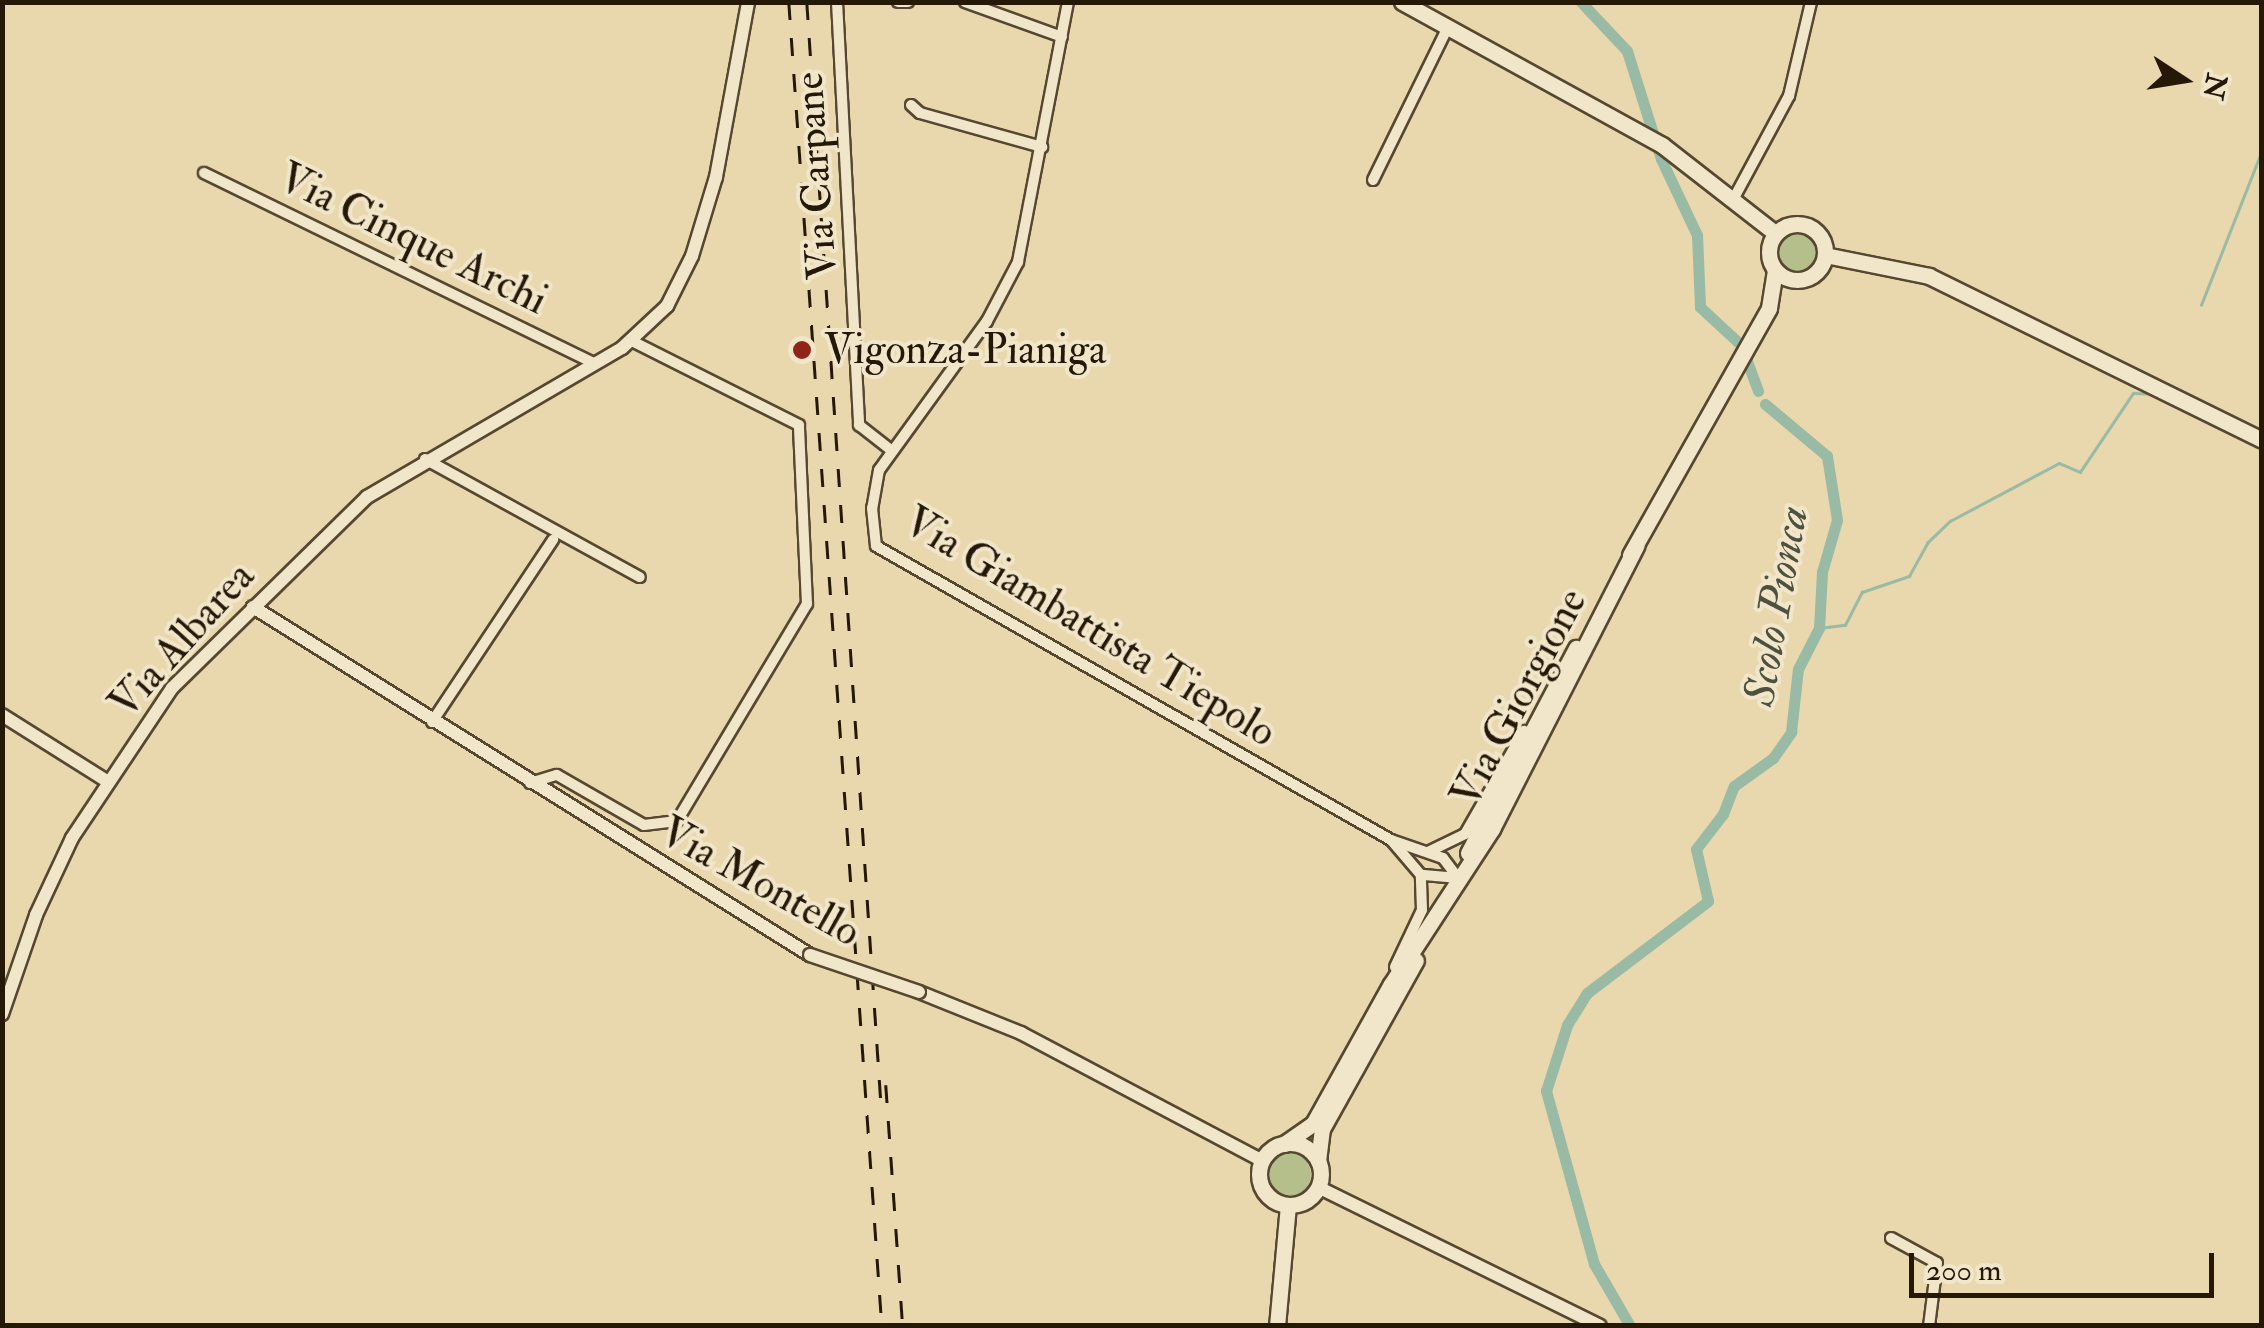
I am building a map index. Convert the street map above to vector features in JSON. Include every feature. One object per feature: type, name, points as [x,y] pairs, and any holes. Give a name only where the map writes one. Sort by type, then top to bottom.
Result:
[{"type":"main road","points":[[1402,2],[1638,130],[1734,198],[1775,234]]},
{"type":"main road","points":[[1790,224],[1808,226],[1822,238],[1825,255],[1817,272],[1801,280],[1775,270],[1768,252],[1775,234],[1790,224]]},
{"type":"main road","points":[[1825,255],[1928,276],[2262,440]]},
{"type":"main road","name":"Via Giorgione","points":[[1458,878],[1480,821],[1752,340],[1768,308],[1775,270]]},
{"type":"main road","name":"Via Giorgione","points":[[1768,308],[1801,280]]},
{"type":"main road","name":"Via Giorgione","points":[[1284,1144],[1313,1124],[1391,984],[1423,940],[1505,805],[1636,546]]},
{"type":"main road","name":"Via Giorgione","points":[[1318,1161],[1322,1130],[1405,989],[1423,940]]},
{"type":"main road","points":[[1284,1144],[1306,1148],[1318,1161],[1318,1187],[1306,1201],[1288,1205],[1262,1186],[1263,1161],[1284,1144]]},
{"type":"main road","points":[[1277,1326],[1288,1205]]},
{"type":"street","name":"Via Carpane","points":[[836,2],[859,425],[890,448]]},
{"type":"street","points":[[898,2],[908,2]]},
{"type":"street","name":"Via Giambattista Tiepolo","points":[[1068,2],[1042,147],[1010,280],[987,321],[890,448],[873,488],[876,546],[1391,840],[1430,851],[1458,878]]},
{"type":"street","points":[[1734,198],[1790,96],[1811,2]]},
{"type":"street","name":"Via Albarea","points":[[2,1014],[36,915],[107,782],[172,688],[345,515],[424,458],[632,341],[667,306],[692,256],[716,178],[745,3]]},
{"type":"street","points":[[972,4],[1062,37]]},
{"type":"street","points":[[1373,180],[1447,29]]},
{"type":"street","points":[[911,105],[920,113],[1042,147]]},
{"type":"street","name":"Via Cinque Archi","points":[[204,173],[594,363]]},
{"type":"street","points":[[530,783],[557,775],[644,825],[677,821],[807,604],[798,425],[632,341]]},
{"type":"street","points":[[424,458],[640,578]]},
{"type":"street","points":[[432,722],[552,540]]},
{"type":"street","name":"Via Montello","points":[[254,607],[432,722],[810,955],[1022,1033],[1263,1161]]},
{"type":"street","name":"Via Giorgione","points":[[1430,851],[1464,834],[1565,668]]},
{"type":"street","points":[[2,715],[107,782]]},
{"type":"street","name":"Via Giambattista Tiepolo","points":[[1391,840],[1421,875]]},
{"type":"street","points":[[1391,984],[1422,910],[1421,875],[1458,878]]},
{"type":"street","points":[[1318,1187],[1600,1326]]},
{"type":"street","points":[[1891,1238],[1937,1263],[1929,1326]]},
{"type":"green space","points":[[1797,230],[1813,236],[1819,252],[1813,268],[1797,274],[1781,268],[1775,252],[1781,236]]},
{"type":"green space","points":[[1289,1153],[1304,1160],[1311,1175],[1304,1190],[1289,1197],[1274,1190],[1267,1175],[1274,1160]]},
{"type":"waterway","name":"Scolo Pionca","points":[[1581,2],[1627,51],[1661,159],[1697,235],[1700,307],[1741,345],[1758,391]]},
{"type":"waterway","points":[[2201,305],[2262,150]]},
{"type":"waterway","points":[[1819,628],[1845,625],[1862,592],[1909,576],[1927,543],[1950,521],[2059,463],[2080,472],[2133,393],[2156,394]]},
{"type":"waterway","name":"Scolo Pionca","points":[[1630,1326],[1594,1264],[1546,1091],[1567,1025],[1587,993],[1708,901],[1696,849],[1723,814],[1734,786],[1773,758],[1791,732],[1798,669],[1819,628],[1822,572],[1837,520],[1827,456],[1765,404]]},
{"type":"railway","points":[[789,2],[882,1326]]},
{"type":"railway","points":[[807,2],[881,1101]]},
{"type":"railway","points":[[886,1085],[903,1326]]},
{"type":"place","name":"Vigonza-Pianiga","points":[[802,350]]}]
